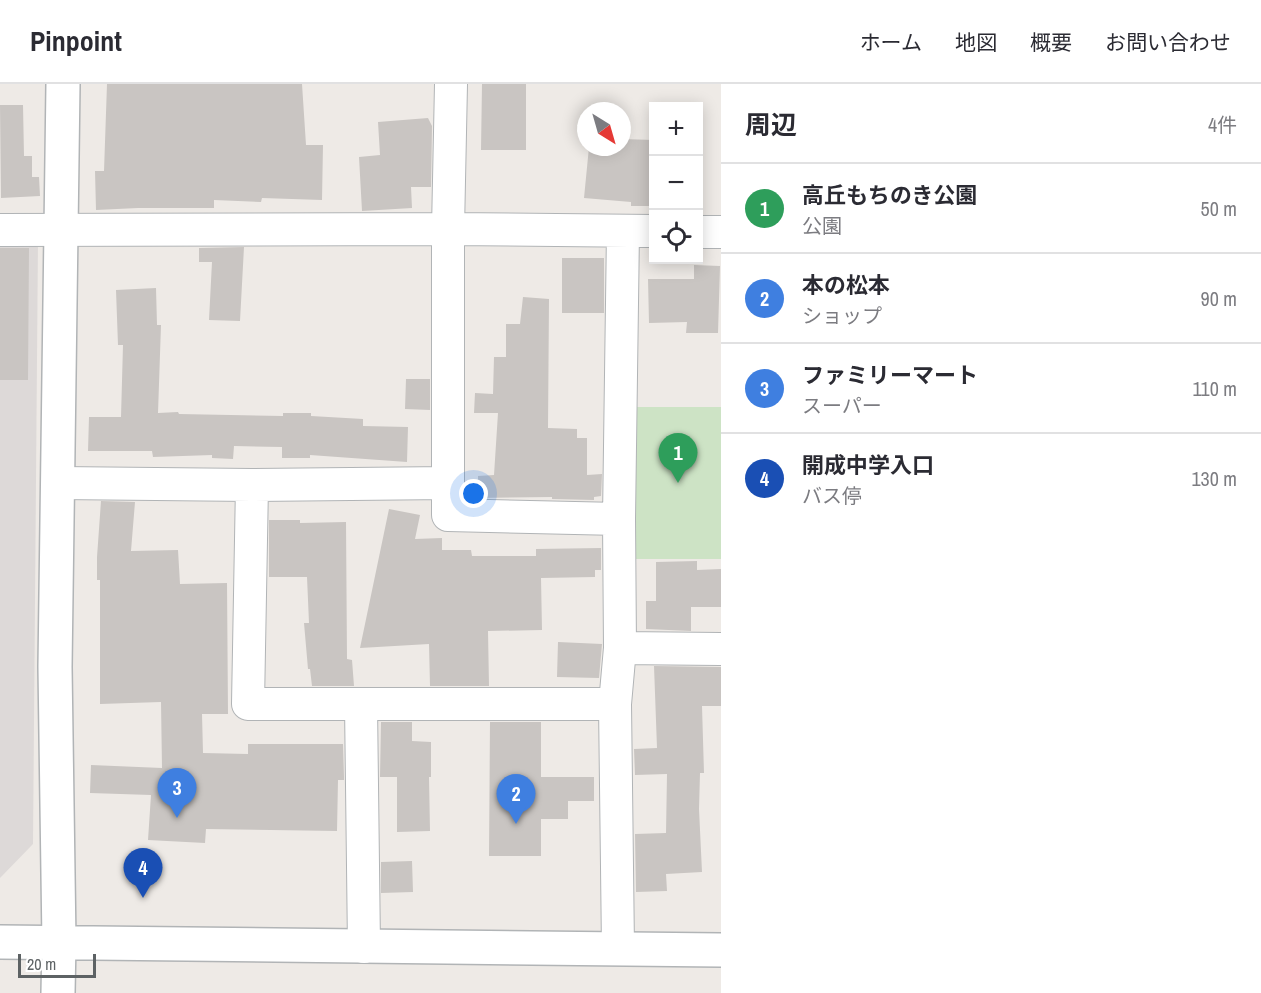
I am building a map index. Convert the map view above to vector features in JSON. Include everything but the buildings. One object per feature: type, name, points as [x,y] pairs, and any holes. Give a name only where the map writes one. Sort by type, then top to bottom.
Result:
[{"type":"street","points":[[58,993],[55,667],[63,84]]},
{"type":"street","points":[[451,84],[448,229],[448,515],[619,519]]},
{"type":"street","points":[[0,230],[649,231]]},
{"type":"street","points":[[618,948],[615,704],[620,648],[619,519],[623,231]]},
{"type":"street","points":[[703,232],[721,232]]},
{"type":"street","points":[[59,483],[252,485],[448,483]]},
{"type":"street","points":[[252,485],[248,704],[615,704]]},
{"type":"street","points":[[620,648],[721,650]]},
{"type":"street","points":[[361,704],[364,947]]},
{"type":"street","points":[[0,942],[721,950]]},
{"type":"shaded area","points":[[0,239],[38,239],[33,844],[0,878]]},
{"type":"green space","points":[[635,407],[721,407],[721,559],[635,559]]},
{"type":"place","name":"高丘もちのき公園","points":[[678,483]]},
{"type":"place","name":"ファミリーマート","points":[[177,818]]},
{"type":"place","name":"本の松本","points":[[516,824]]},
{"type":"place","name":"開成中学入口","points":[[143,898]]}]
